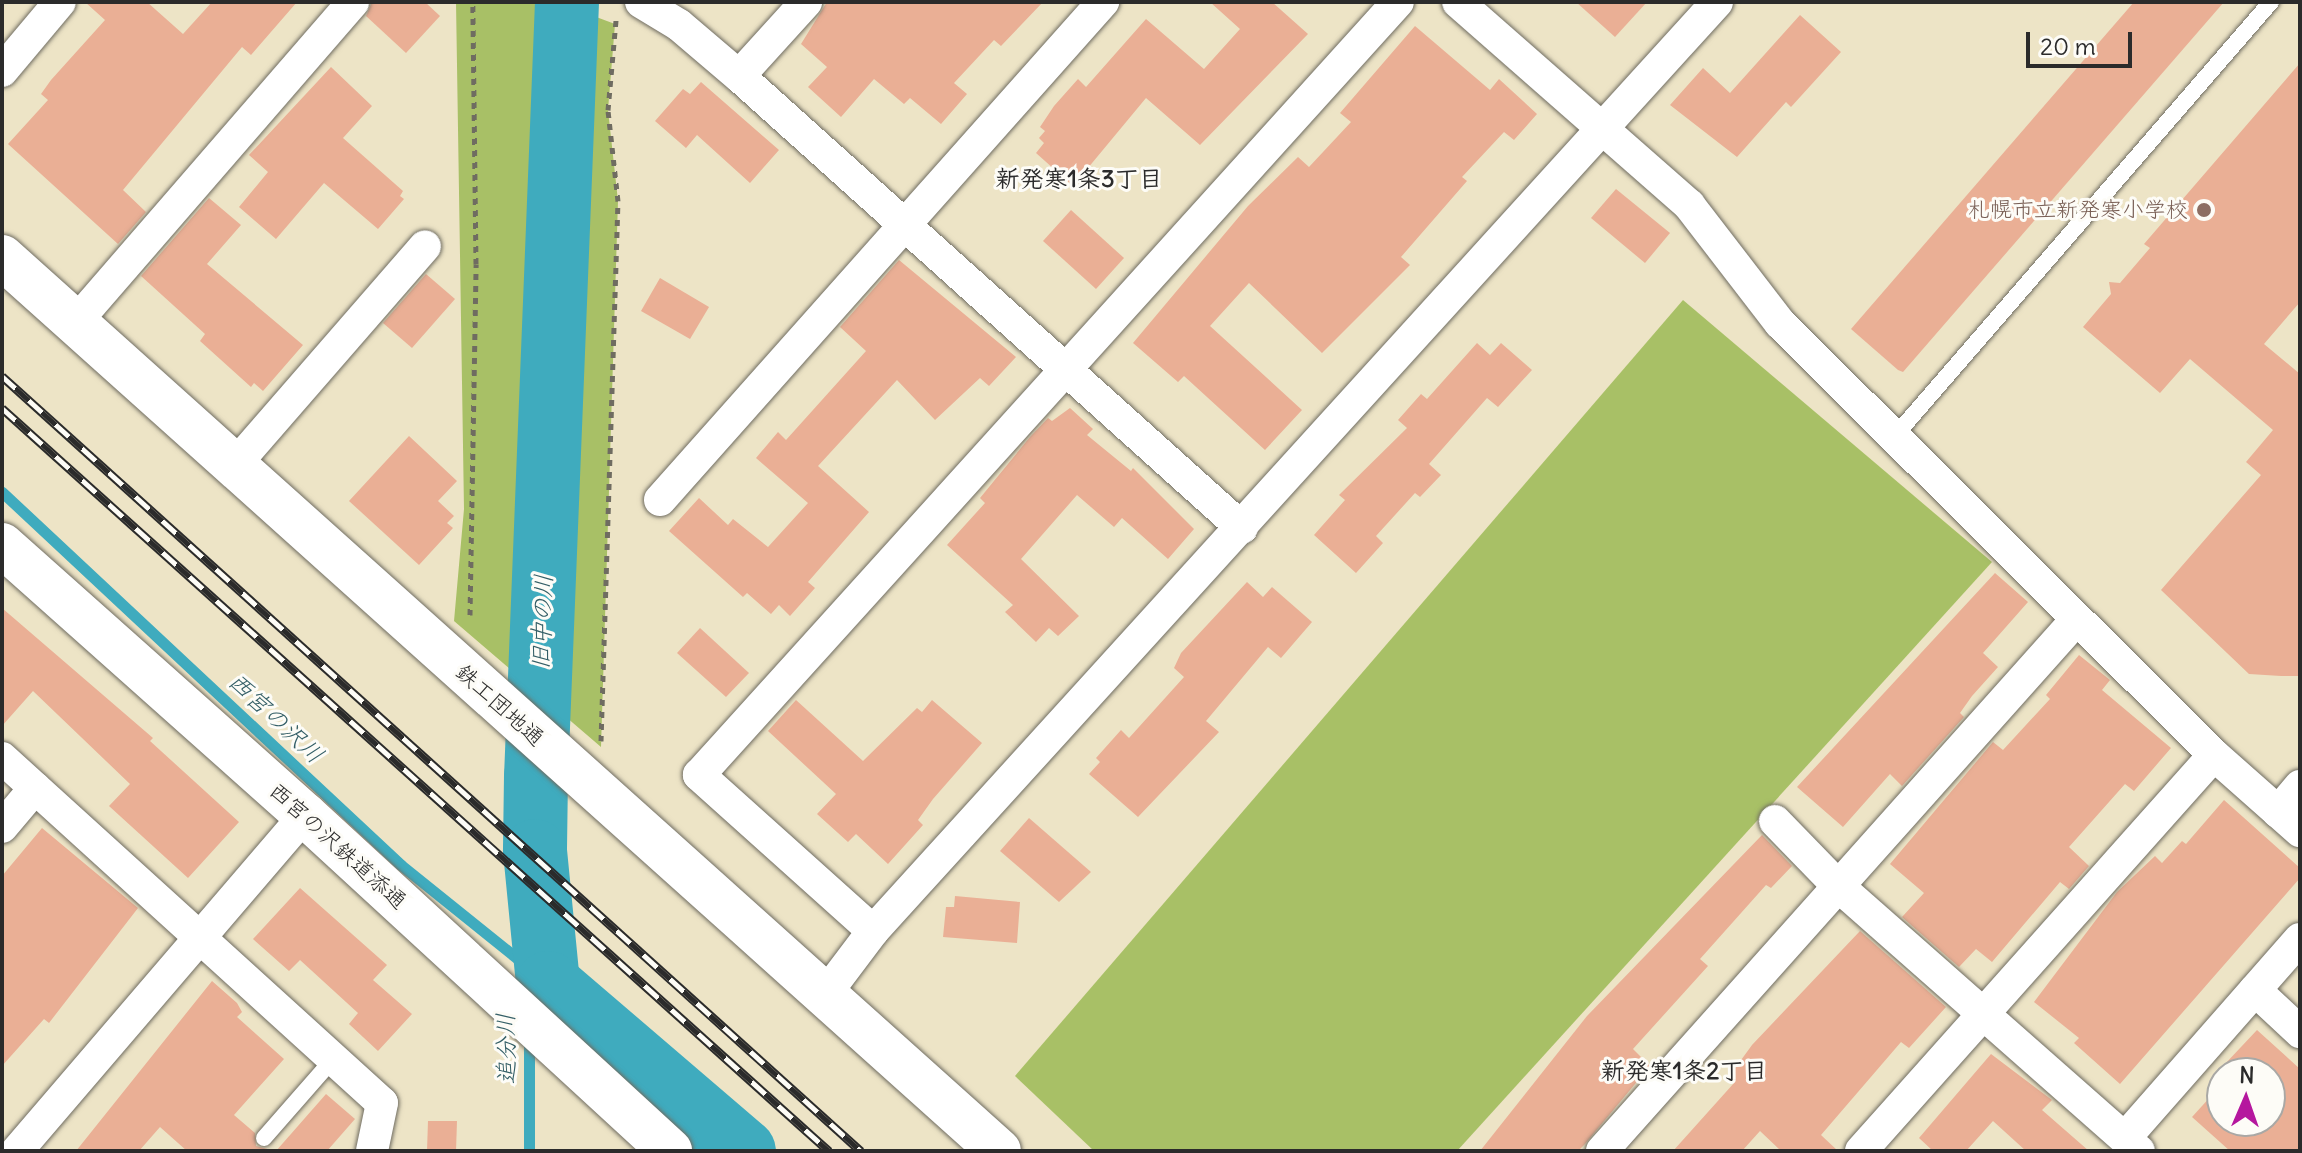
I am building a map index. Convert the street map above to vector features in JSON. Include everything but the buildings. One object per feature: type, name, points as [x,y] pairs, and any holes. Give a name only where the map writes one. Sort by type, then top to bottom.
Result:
[{"type":"street","points":[[2,71],[60,2]]},
{"type":"street","points":[[75,323],[353,2]]},
{"type":"street","points":[[739,76],[806,2]]},
{"type":"street","points":[[660,500],[1103,2]]},
{"type":"street","points":[[873,931],[699,775],[1069,371],[1398,2]]},
{"type":"street","points":[[1458,2],[1689,205],[1780,323],[2076,620],[2214,755],[2289,822],[2300,786]]},
{"type":"street","points":[[824,996],[873,931],[1717,2]]},
{"type":"street","points":[[629,8],[679,25],[905,223],[1242,528]]},
{"type":"street","points":[[234,466],[425,246]]},
{"type":"street","name":"鉄工団地通","points":[[2,257],[999,1151]]},
{"type":"street","name":"西宮の沢鉄道添通","points":[[2,545],[305,815],[670,1151]]},
{"type":"street","points":[[1602,1151],[1836,884],[2076,620]]},
{"type":"street","points":[[1861,1151],[2214,755]]},
{"type":"street","points":[[2,758],[382,1103],[372,1151]]},
{"type":"street","points":[[2,827],[35,788]]},
{"type":"street","points":[[17,1151],[305,815]]},
{"type":"street","points":[[1775,821],[1836,884],[2132,1145],[2255,990],[2300,939]]},
{"type":"street","points":[[2255,990],[2300,1032]]},
{"type":"lane","points":[[1894,437],[2271,2]]},
{"type":"lane","points":[[264,1138],[334,1058]]},
{"type":"path","points":[[470,615],[476,264],[473,2]]},
{"type":"path","points":[[608,802],[601,747],[618,201],[608,110],[629,8]]},
{"type":"green space","points":[[456,2],[556,2],[615,24],[608,110],[618,201],[601,747],[454,621],[464,509]]},
{"type":"green space","points":[[1683,300],[1992,562],[1457,1151],[1094,1151],[1015,1076]]},
{"type":"waterway","name":"旧中の川","points":[[567,2],[536,776],[535,851],[548,983],[744,1151]]},
{"type":"waterway","name":"西宮の沢川","points":[[2,492],[401,865],[548,983]]},
{"type":"waterway","name":"追分川","points":[[529,1039],[529,1151]]},
{"type":"railway","points":[[2,376],[861,1151]]},
{"type":"railway","points":[[2,408],[829,1151]]},
{"type":"place","name":"札幌市立新発寒小学校","points":[[2204,210]]},
{"type":"district","name":"新発寒1条3丁目","points":[[1079,179]]},
{"type":"district","name":"新発寒1条2丁目","points":[[1684,1071]]}]
